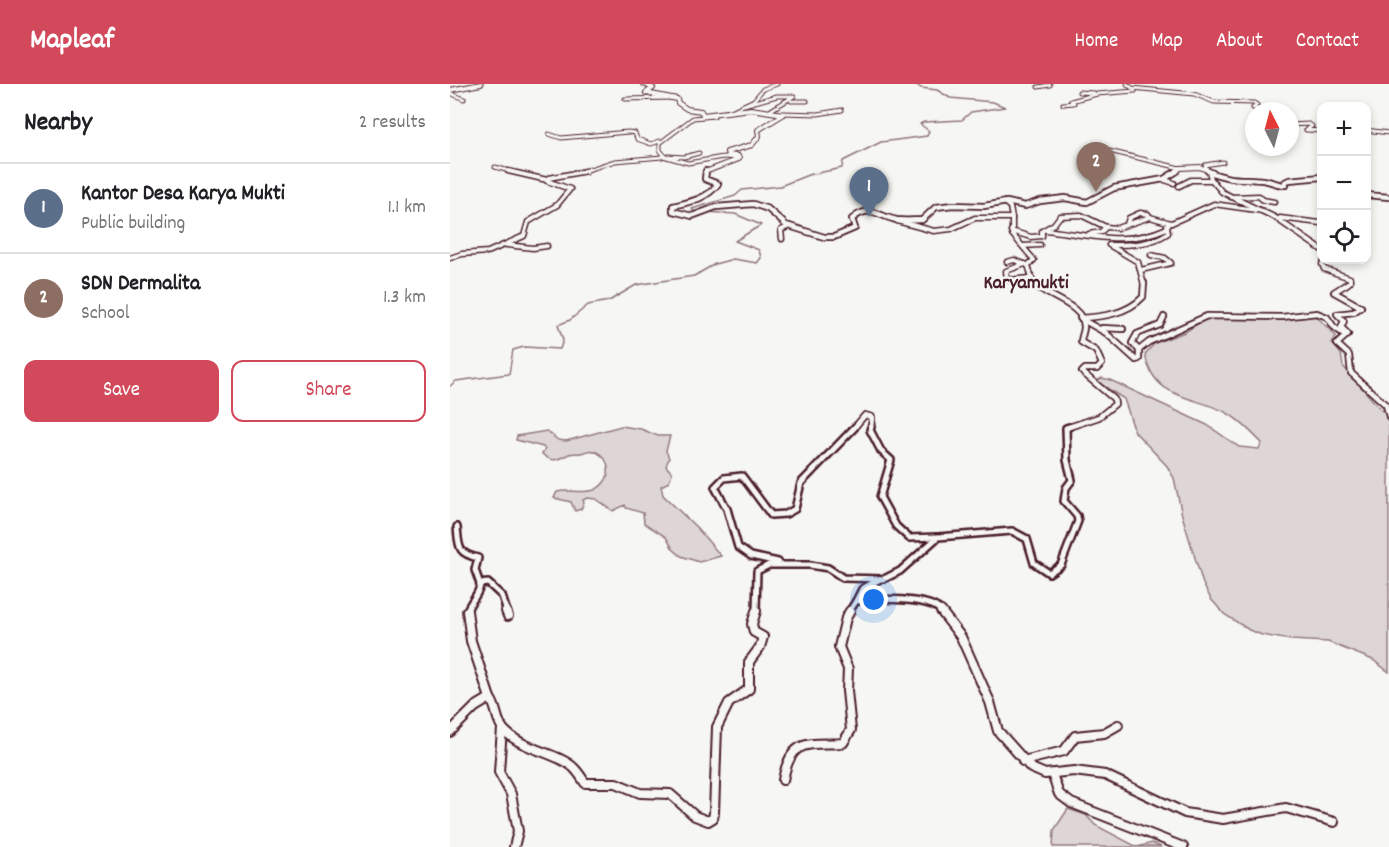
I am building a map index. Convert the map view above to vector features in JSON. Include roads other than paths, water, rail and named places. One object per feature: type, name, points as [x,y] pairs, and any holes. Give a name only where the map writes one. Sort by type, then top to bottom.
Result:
[{"type":"street","points":[[450,91],[481,84]]},
{"type":"street","points":[[644,84],[653,88],[646,93],[678,99],[677,103],[687,109],[714,116]]},
{"type":"street","points":[[663,156],[660,144],[693,118],[714,116],[731,111],[754,100],[763,89],[777,84]]},
{"type":"street","points":[[1127,84],[1131,88],[1197,95]]},
{"type":"street","points":[[1038,87],[1055,85]]},
{"type":"street","points":[[450,91],[464,99]]},
{"type":"street","points":[[1127,91],[1139,93]]},
{"type":"street","points":[[1063,104],[1070,104],[1076,99],[1099,93],[1158,91]]},
{"type":"street","points":[[1183,91],[1211,102],[1245,104]]},
{"type":"street","points":[[1079,92],[1108,94]]},
{"type":"street","points":[[744,105],[773,99],[783,94],[803,95]]},
{"type":"street","points":[[771,110],[794,96]]},
{"type":"street","points":[[625,99],[673,98]]},
{"type":"street","points":[[789,101],[807,101]]},
{"type":"street","points":[[731,111],[771,110],[783,113],[818,114],[842,110]]},
{"type":"street","points":[[739,158],[728,155],[727,152],[752,145],[759,136],[758,130],[783,113]]},
{"type":"street","points":[[1299,125],[1309,124],[1312,126],[1306,130],[1317,131]]},
{"type":"street","points":[[1371,130],[1389,133]]},
{"type":"street","points":[[549,134],[557,138],[572,138],[601,133],[628,132],[635,133],[638,139],[649,144],[665,139]]},
{"type":"street","points":[[572,138],[580,134]]},
{"type":"street","points":[[1109,151],[1180,168],[1198,167],[1220,177],[1242,181],[1265,180],[1286,185],[1285,182],[1288,180],[1317,177]]},
{"type":"street","points":[[547,180],[557,175],[588,170],[611,162],[663,156],[682,157],[699,153]]},
{"type":"street","points":[[663,156],[688,163],[723,157],[739,158]]},
{"type":"street","points":[[739,158],[718,168],[705,171],[705,179],[718,184],[713,191],[672,207],[673,211],[686,216],[731,205],[758,205],[768,209],[780,221],[790,226],[829,238],[855,228],[852,219],[861,213],[878,212],[934,231],[958,227],[965,221],[996,217],[1012,218]]},
{"type":"street","points":[[1223,162],[1205,165],[1211,180],[1240,203],[1263,211],[1298,231],[1308,244],[1317,248]]},
{"type":"street","points":[[450,258],[462,254],[488,252],[524,236],[528,222],[557,206],[570,189],[533,174],[519,174],[495,167]]},
{"type":"street","points":[[896,220],[924,220],[940,206],[984,206],[1004,202],[1025,206],[1038,201],[1064,198],[1085,202],[1126,185],[1166,180],[1180,168]]},
{"type":"street","points":[[1166,180],[1174,183]]},
{"type":"street","points":[[1179,186],[1191,180],[1211,180]]},
{"type":"street","points":[[1371,195],[1389,197]]},
{"type":"street","points":[[1231,197],[1258,196],[1263,200],[1275,202]]},
{"type":"street","points":[[1004,202],[1010,208],[1011,231],[1034,260],[1027,265],[1006,271],[1007,279],[1031,278]]},
{"type":"street","points":[[1089,234],[1100,238],[1129,240],[1152,235],[1167,228],[1167,225],[1171,223],[1214,204],[1263,211]]},
{"type":"street","points":[[1011,231],[1033,237],[1042,236],[1044,230],[1054,224],[1059,216],[1066,214],[1081,215],[1106,227],[1117,228],[1150,217],[1171,223]]},
{"type":"street","points":[[1275,217],[1317,223]]},
{"type":"street","points":[[782,239],[781,230],[790,226]]},
{"type":"street","points":[[1044,230],[1089,234],[1101,232],[1106,227]]},
{"type":"street","points":[[1081,319],[1134,307],[1145,291],[1141,270],[1137,261],[1109,246],[1139,245],[1166,235],[1167,228]]},
{"type":"street","points":[[1023,246],[1040,245]]},
{"type":"street","points":[[500,247],[547,246]]},
{"type":"street","points":[[1141,270],[1171,263],[1165,258],[1151,255]]},
{"type":"street","points":[[1007,262],[1014,260],[1027,265]]},
{"type":"street","points":[[1322,264],[1324,269],[1350,278],[1348,283],[1334,292],[1341,298],[1357,302],[1360,307],[1354,312],[1337,314],[1344,321],[1341,326],[1348,333],[1337,344],[1349,355],[1349,370],[1387,405],[1389,417]]},
{"type":"street","points":[[1027,265],[1036,288],[1058,298],[1081,319],[1100,328],[1134,360],[1139,359],[1139,350],[1132,342],[1137,334],[1161,324],[1164,317]]},
{"type":"street","points":[[1139,350],[1149,342],[1207,316],[1282,317],[1304,313],[1317,314],[1327,318],[1346,336]]},
{"type":"street","points":[[794,565],[770,561],[742,552],[735,542],[727,509],[715,487],[724,478],[742,476],[771,515],[791,513],[795,509],[801,483],[807,475],[821,460],[834,451],[865,415],[872,417],[870,430],[879,447],[891,460],[880,497],[896,526],[909,538],[997,532],[1023,534],[1028,538],[1032,560],[1036,567],[1046,572],[1061,565],[1078,521],[1077,516],[1064,501],[1066,488],[1072,479],[1067,460],[1066,428],[1098,417],[1112,409],[1115,404],[1114,399],[1082,372],[1086,369],[1097,369],[1102,364],[1096,351],[1081,342],[1080,337],[1084,328],[1081,319]]},
{"type":"street","points":[[1100,328],[1123,329]]},
{"type":"street","points":[[457,527],[459,548],[466,555],[478,558],[475,570],[480,584],[479,592],[470,601],[467,610],[467,625],[490,698],[494,703],[498,723],[502,729],[526,746],[565,762],[574,768],[585,783],[616,783],[640,793],[670,794],[694,816],[710,820],[714,813],[717,727],[729,703],[749,688],[749,662],[762,642],[762,637],[754,632],[752,624],[757,608],[756,573],[766,566],[823,566],[843,578],[880,579]]},
{"type":"street","points":[[783,780],[788,761],[797,747],[816,742],[843,743],[849,735],[851,730],[847,691],[848,669],[839,647],[846,618],[862,589],[897,573],[938,537]]},
{"type":"street","points":[[480,584],[488,583],[502,596],[508,616]]},
{"type":"street","points":[[856,601],[885,598],[939,608],[961,637],[990,702],[998,731],[1023,761],[1039,773],[1074,771],[1105,775],[1198,817],[1232,818],[1284,808],[1334,822]]},
{"type":"street","points":[[450,732],[473,711],[481,700],[490,698]]},
{"type":"street","points":[[1023,761],[1064,751],[1075,736],[1104,733],[1118,725]]},
{"type":"street","points":[[502,729],[498,772],[511,794],[518,831],[514,847]]},
{"type":"street","points":[[1052,774],[1059,794],[1071,803],[1183,847]]},
{"type":"waterway","points":[[696,213],[692,209],[735,196],[742,190],[780,186],[808,175],[842,168],[843,161],[881,142],[927,136],[929,131],[920,124],[924,122],[962,120],[971,112],[1005,107],[993,102],[950,98],[937,90],[921,88],[915,84]]},
{"type":"waterway","points":[[450,386],[456,381],[509,374],[513,350],[524,347],[560,349],[563,340],[558,325],[570,320],[588,305],[609,301],[636,285],[694,276],[715,264],[733,259],[757,263],[761,258],[759,250],[735,241],[761,225],[735,214],[707,212]]},
{"type":"place","name":"SDN Dermalita","points":[[1096,192]]},
{"type":"place","name":"Kantor Desa Karya Mukti","points":[[869,217]]},
{"type":"district","name":"Karyamukti","points":[[1026,281]]}]
